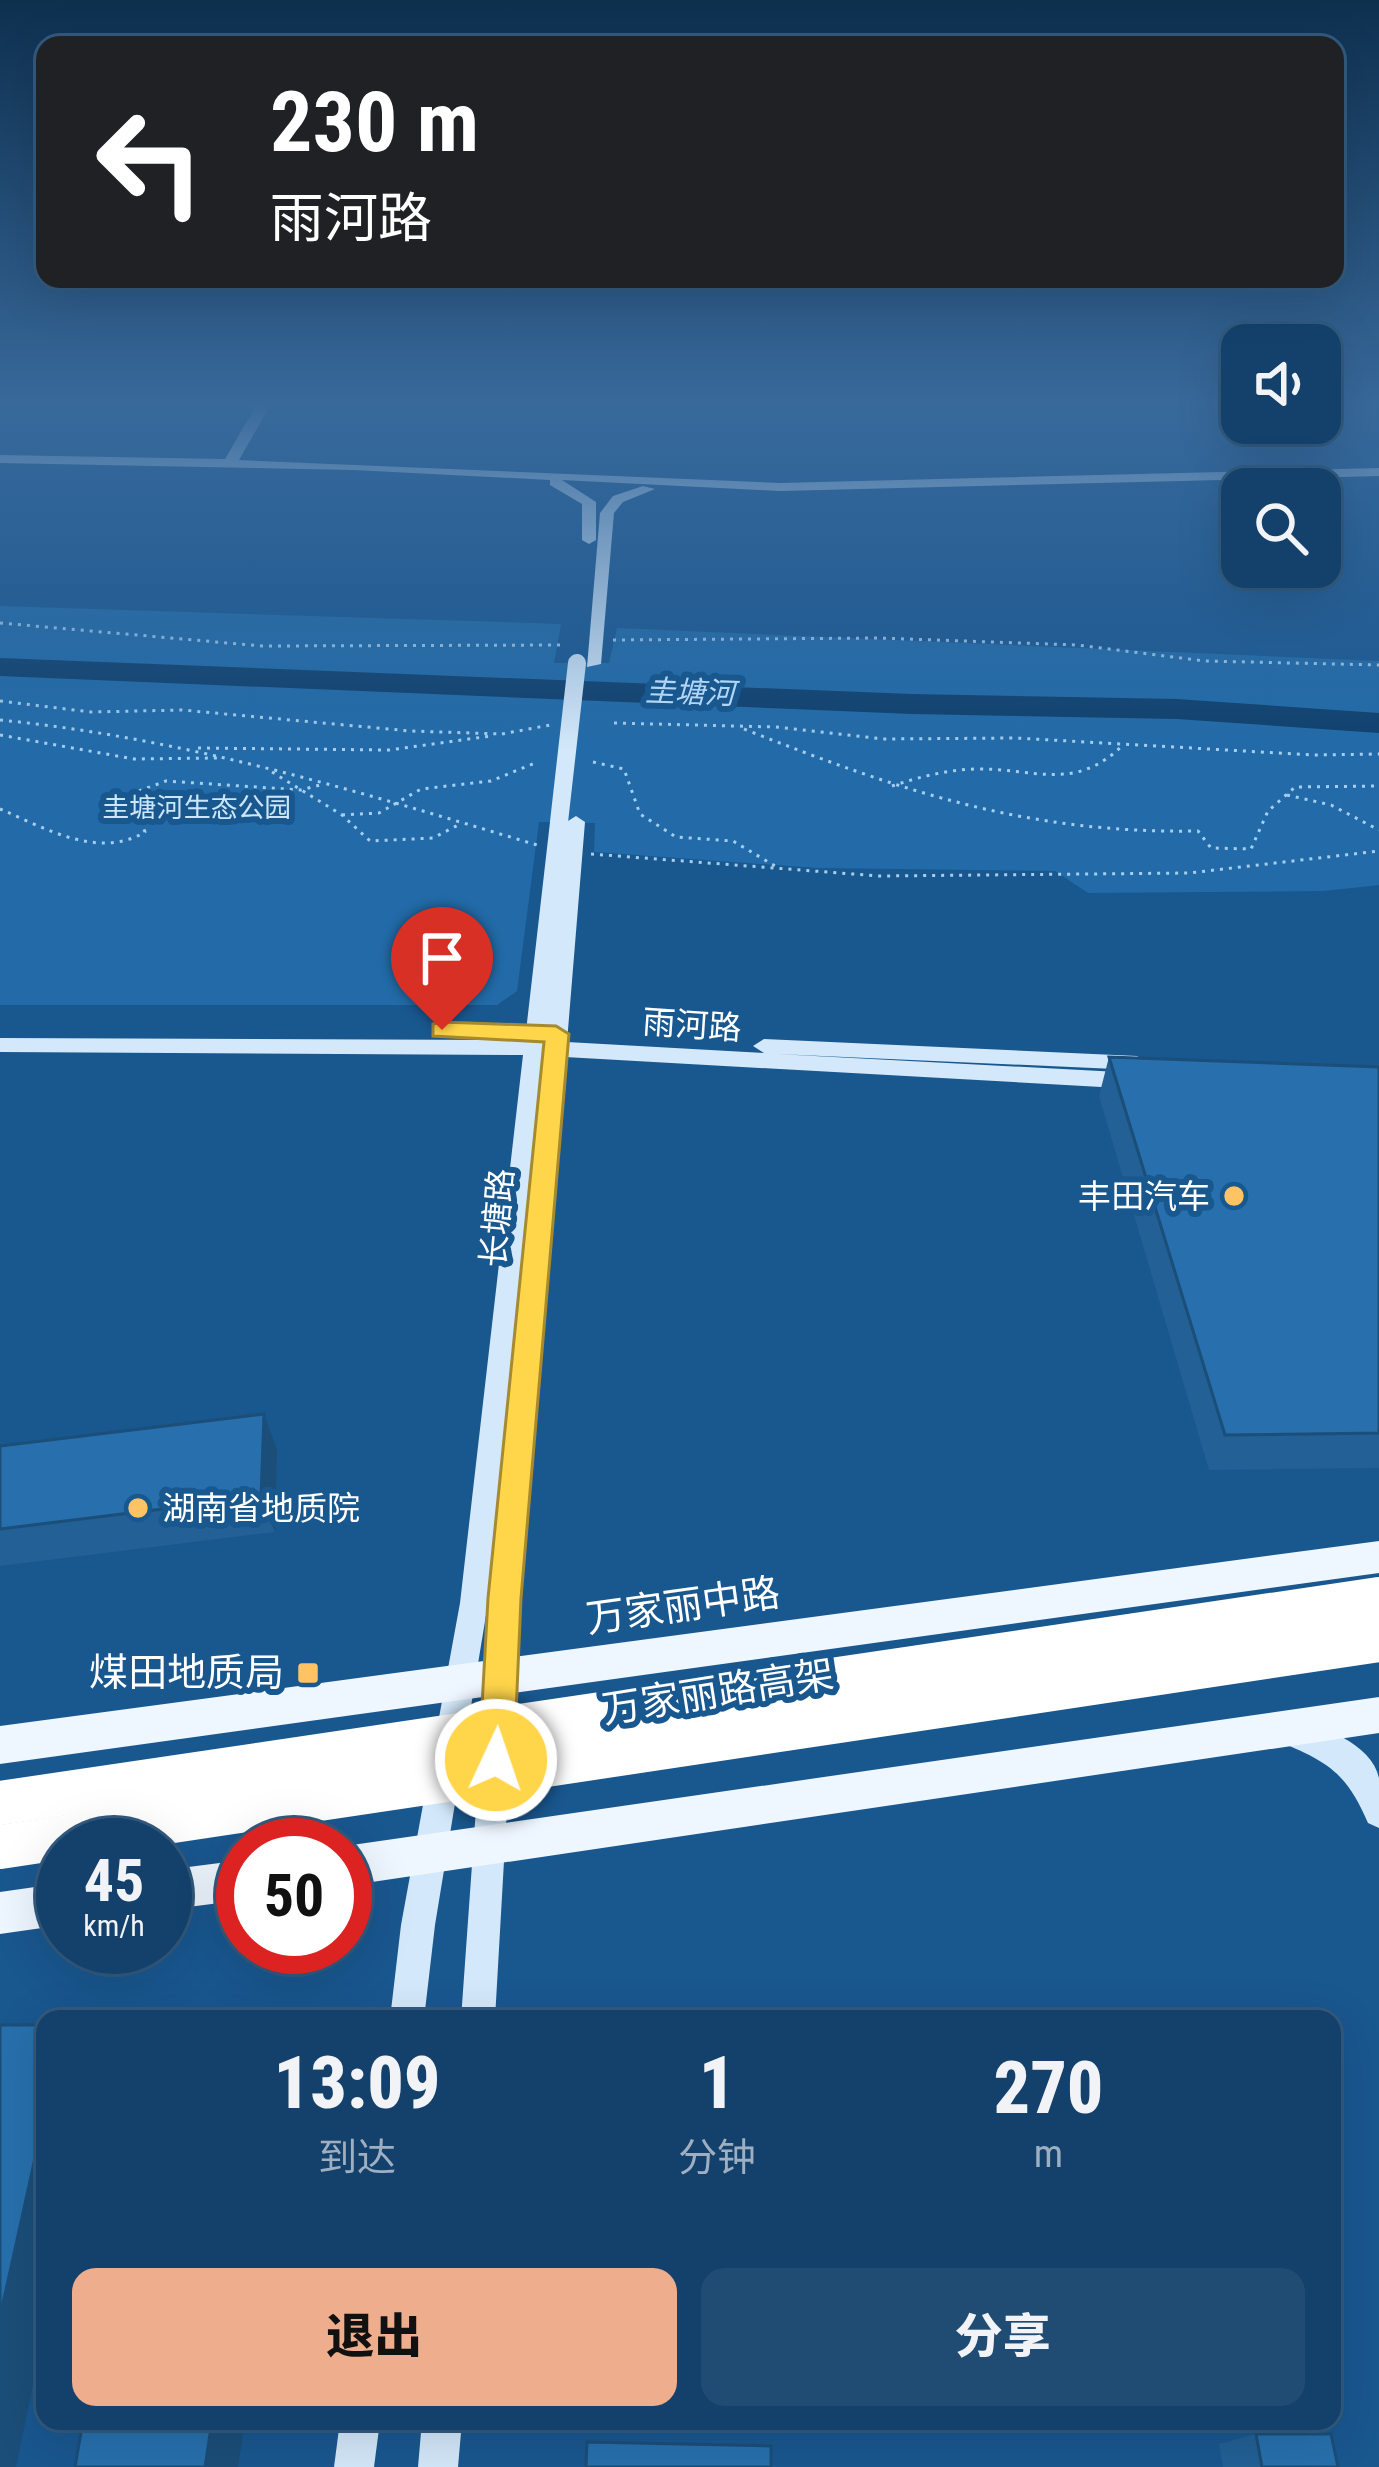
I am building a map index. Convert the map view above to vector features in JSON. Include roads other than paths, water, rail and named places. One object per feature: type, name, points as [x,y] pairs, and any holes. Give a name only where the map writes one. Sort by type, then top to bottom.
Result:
[{"type":"highway","name":"万家丽路高架","points":[[0,1803],[1379,1599]]},
{"type":"highway","name":"万家丽路高架","points":[[0,1847],[1379,1640]]},
{"type":"main road","name":"长塘路","points":[[407,2010],[474,1603],[545,1041],[587,641],[592,520]]},
{"type":"main road","name":"长塘路","points":[[587,641],[608,520]]},
{"type":"main road","name":"雨河路","points":[[0,1030],[545,1041],[1151,1072]]},
{"type":"main road","name":"长塘路","points":[[479,2010],[545,1041]]},
{"type":"main road","name":"雨河路","points":[[0,1045],[545,1041]]},
{"type":"main road","name":"万家丽中路","points":[[0,1744],[1379,1557]]},
{"type":"main road","points":[[372,1863],[1379,1715]]},
{"type":"main road","points":[[1283,1730],[1316,1739],[1341,1754],[1360,1771],[1379,1812]]},
{"type":"main road","points":[[0,1912],[36,1907]]},
{"type":"main road","points":[[354,2467],[358,2430]]},
{"type":"main road","points":[[438,2467],[441,2430]]},
{"type":"waterway","name":"圭塘河","points":[[0,667],[912,704],[1177,709],[1379,723]]},
{"type":"place","name":"丰田汽车","points":[[1234,1196]]},
{"type":"place","name":"湖南省地质院","points":[[138,1508]]},
{"type":"place","name":"煤田地质局","points":[[308,1673]]},
{"type":"park label","name":"圭塘河生态公园","points":[[197,808]]}]
